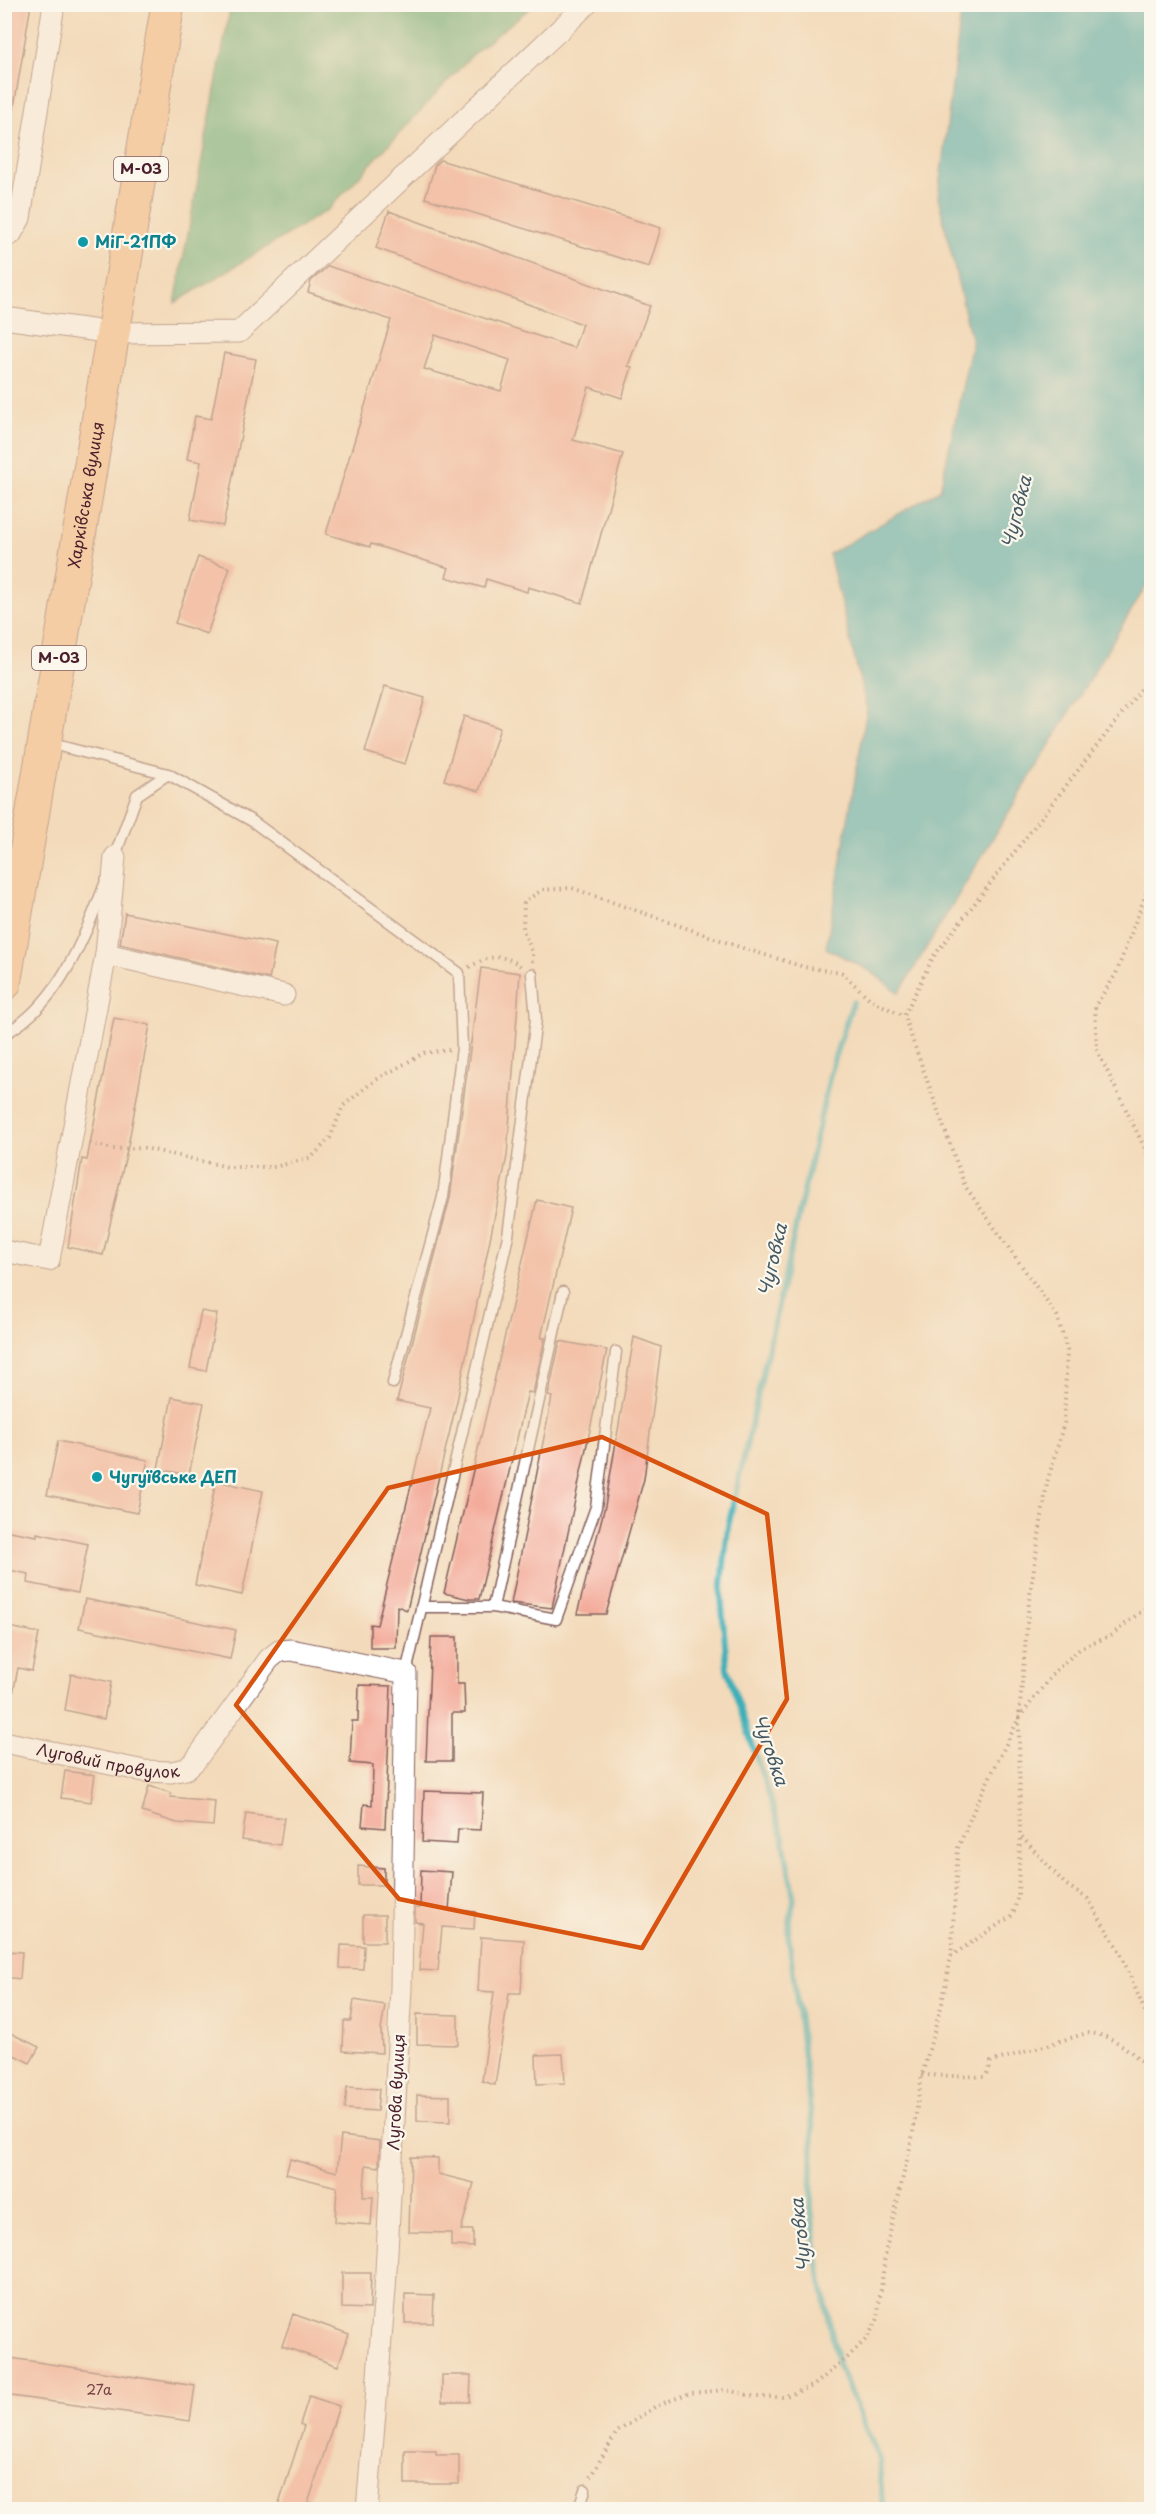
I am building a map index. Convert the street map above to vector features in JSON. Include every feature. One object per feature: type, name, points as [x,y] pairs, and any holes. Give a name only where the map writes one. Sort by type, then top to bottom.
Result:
[{"type":"highway","name":"Харківська вулиця","points":[[4,984],[168,4]]},
{"type":"street","points":[[4,237],[11,234],[20,218],[54,4]]},
{"type":"street","points":[[4,318],[113,333],[239,332],[586,4]]},
{"type":"street","points":[[4,1251],[49,1260],[106,954],[115,857]]},
{"type":"street","points":[[106,954],[284,995]]},
{"type":"street","name":"Луговий провулок","points":[[4,1742],[144,1771],[171,1772],[186,1769],[195,1761],[269,1659],[279,1652],[291,1650],[406,1673]]},
{"type":"street","name":"Лугова вулиця","points":[[367,2510],[385,2290],[401,1989],[406,1673]]},
{"type":"lane","points":[[45,742],[168,774],[252,821],[459,973],[462,1048],[443,1197],[393,1383]]},
{"type":"lane","points":[[4,1034],[18,1027],[57,987],[95,911],[137,795],[168,774]]},
{"type":"lane","points":[[406,1673],[508,1236],[536,1019],[532,974]]},
{"type":"lane","points":[[494,1607],[563,1292]]},
{"type":"lane","points":[[421,1607],[494,1607],[556,1618],[596,1507],[616,1352]]},
{"type":"lane","points":[[578,2510],[585,2490]]},
{"type":"path","points":[[904,1016],[933,957],[1152,675]]},
{"type":"path","points":[[1152,870],[1151,880],[1116,974],[1095,1006],[1097,1050],[1152,1163]]},
{"type":"path","points":[[532,974],[532,952],[523,930],[524,902],[542,890],[572,888],[743,948],[804,967],[842,973],[871,1000],[904,1016],[965,1186],[1057,1316],[1067,1350],[1065,1423],[1047,1483],[1030,1589],[1019,1718],[1018,1895],[1013,1915],[951,1956]]},
{"type":"path","points":[[459,973],[489,956],[510,959],[532,974]]},
{"type":"path","points":[[72,1138],[112,1149],[144,1148],[228,1167],[275,1167],[312,1157],[330,1138],[343,1106],[374,1081],[424,1053],[462,1048]]},
{"type":"path","points":[[585,2490],[597,2463],[617,2432],[656,2406],[690,2393],[726,2390],[757,2397],[783,2397],[813,2386],[867,2338],[877,2320],[883,2267],[912,2139],[922,2075],[942,2003],[951,1956],[958,1848],[976,1805],[1019,1718],[1055,1671],[1081,1648],[1110,1636],[1152,1603]]},
{"type":"path","points":[[1020,1836],[1065,1884],[1088,1899],[1120,1952],[1152,2028]]},
{"type":"path","points":[[922,2075],[984,2077],[991,2061],[1087,2033],[1101,2034],[1119,2042],[1152,2070]]},
{"type":"highlighted area","points":[[602,1437],[767,1514],[787,1699],[642,1948],[399,1899],[236,1705],[388,1488]]},
{"type":"green space","points":[[231,4],[534,5],[475,52],[329,209],[175,303]]},
{"type":"water","points":[[962,5],[1151,5],[1151,578],[899,993],[870,971],[826,948],[867,709],[829,554],[940,490],[972,343],[938,197]]},
{"type":"building","points":[[4,4],[31,4],[13,113],[4,113]]},
{"type":"building","points":[[440,160],[661,228],[649,267],[425,198],[435,165]]},
{"type":"building","points":[[389,211],[650,306],[628,366],[632,367],[622,398],[589,387],[573,440],[623,454],[582,603],[528,587],[527,592],[486,579],[484,588],[446,577],[449,568],[371,544],[370,547],[326,534],[391,320],[308,292],[311,281],[328,266],[574,348],[582,324],[376,248]],"holes":[[[435,335],[510,360],[501,391],[424,369]]]},
{"type":"building","points":[[224,353],[256,359],[223,526],[190,520],[201,462],[187,459],[195,416],[211,419]]},
{"type":"building","points":[[198,557],[230,568],[207,634],[175,623]]},
{"type":"building","points":[[385,686],[425,698],[405,764],[365,752]]},
{"type":"building","points":[[464,716],[500,728],[479,791],[444,780]]},
{"type":"building","points":[[125,913],[276,944],[269,979],[120,944]]},
{"type":"building","points":[[481,968],[520,973],[507,1156],[457,1401],[407,1610],[397,1606],[396,1648],[370,1648],[370,1624],[377,1625],[430,1408],[397,1401],[450,1198]]},
{"type":"building","points":[[114,1018],[150,1025],[128,1146],[103,1255],[68,1247],[82,1159],[87,1160]]},
{"type":"building","points":[[537,1200],[571,1208],[541,1338],[545,1338],[533,1393],[528,1392],[479,1599],[469,1599],[444,1593]]},
{"type":"building","points":[[201,1311],[217,1314],[206,1371],[190,1368]]},
{"type":"building","points":[[634,1337],[661,1347],[644,1479],[606,1614],[577,1614],[605,1506]]},
{"type":"building","points":[[560,1341],[607,1350],[552,1608],[511,1603],[552,1397],[548,1396]]},
{"type":"building","points":[[172,1397],[204,1403],[189,1475],[158,1469]]},
{"type":"building","name":"Чугуївське ДЕП","points":[[58,1441],[148,1460],[137,1513],[47,1495]]},
{"type":"building","points":[[216,1481],[263,1491],[242,1595],[195,1585]]},
{"type":"building","points":[[4,1530],[37,1536],[37,1533],[88,1544],[78,1593],[28,1583],[29,1574],[4,1569]]},
{"type":"building","points":[[85,1599],[236,1630],[230,1659],[79,1628]]},
{"type":"building","points":[[4,1626],[39,1633],[32,1671],[18,1668],[12,1699],[4,1698]]},
{"type":"building","points":[[431,1637],[457,1637],[457,1684],[464,1684],[465,1713],[452,1713],[452,1761],[426,1761]]},
{"type":"building","points":[[71,1674],[111,1682],[104,1719],[65,1710]]},
{"type":"building","points":[[359,1685],[391,1686],[385,1828],[362,1826],[364,1804],[372,1805],[373,1765],[350,1763],[352,1721],[358,1721]]},
{"type":"building","points":[[65,1771],[95,1775],[91,1802],[61,1798]]},
{"type":"building","points":[[149,1786],[171,1793],[170,1797],[215,1801],[213,1826],[177,1823],[142,1812]]},
{"type":"building","points":[[424,1791],[483,1793],[481,1830],[458,1829],[457,1844],[422,1842]]},
{"type":"building","points":[[246,1813],[284,1818],[280,1845],[242,1840]]},
{"type":"building","points":[[358,1866],[384,1868],[384,1885],[358,1885]]},
{"type":"building","points":[[421,1870],[452,1872],[449,1910],[475,1912],[474,1929],[442,1927],[438,1971],[419,1970],[423,1923],[415,1922],[415,1908],[420,1908]]},
{"type":"building","points":[[363,1915],[385,1915],[385,1942],[363,1942]]},
{"type":"building","points":[[481,1937],[524,1940],[521,1993],[509,1993],[495,2085],[482,2081],[494,1992],[478,1991]]},
{"type":"building","points":[[341,1945],[364,1946],[363,1969],[340,1968]]},
{"type":"building","points":[[4,1951],[22,1952],[20,1979],[4,1977]]},
{"type":"building","points":[[354,2000],[385,2005],[381,2030],[382,2053],[343,2051],[344,2021],[351,2021]]},
{"type":"building","points":[[417,2014],[458,2015],[458,2045],[417,2044]]},
{"type":"building","points":[[4,2030],[39,2047],[30,2063],[4,2050]]},
{"type":"building","points":[[563,2054],[565,2083],[537,2084],[536,2055]]},
{"type":"building","points":[[347,2087],[379,2089],[377,2111],[345,2109]]},
{"type":"building","points":[[417,2095],[450,2096],[450,2122],[417,2121]]},
{"type":"building","points":[[341,2136],[380,2141],[379,2167],[366,2165],[363,2197],[373,2197],[371,2225],[335,2222],[337,2187],[286,2174],[290,2159],[337,2172]]},
{"type":"building","points":[[411,2157],[438,2158],[438,2174],[474,2183],[461,2230],[473,2230],[473,2247],[451,2246],[451,2233],[409,2232]]},
{"type":"building","points":[[342,2273],[371,2273],[370,2309],[342,2308]]},
{"type":"building","points":[[405,2294],[434,2295],[433,2323],[405,2323]]},
{"type":"building","points":[[293,2314],[349,2334],[338,2366],[282,2346]]},
{"type":"building","points":[[4,2357],[195,2386],[190,2421],[4,2395]]},
{"type":"building","points":[[442,2375],[471,2375],[470,2402],[442,2402]]},
{"type":"building","points":[[309,2396],[339,2406],[306,2510],[277,2510],[304,2426],[300,2424]]},
{"type":"building","points":[[405,2451],[436,2451],[436,2455],[459,2455],[459,2484],[405,2484]]},
{"type":"waterway","name":"Чуговка","points":[[853,1002],[833,1062],[728,1527],[721,1594],[727,1669],[783,1837],[794,1899],[788,1932],[813,2130],[811,2208],[820,2275],[838,2364],[879,2459],[883,2510]]},
{"type":"place","name":"МіГ-21ПФ","points":[[83,242]]},
{"type":"place","name":"Чугуївське ДЕП","points":[[97,1477]]}]
